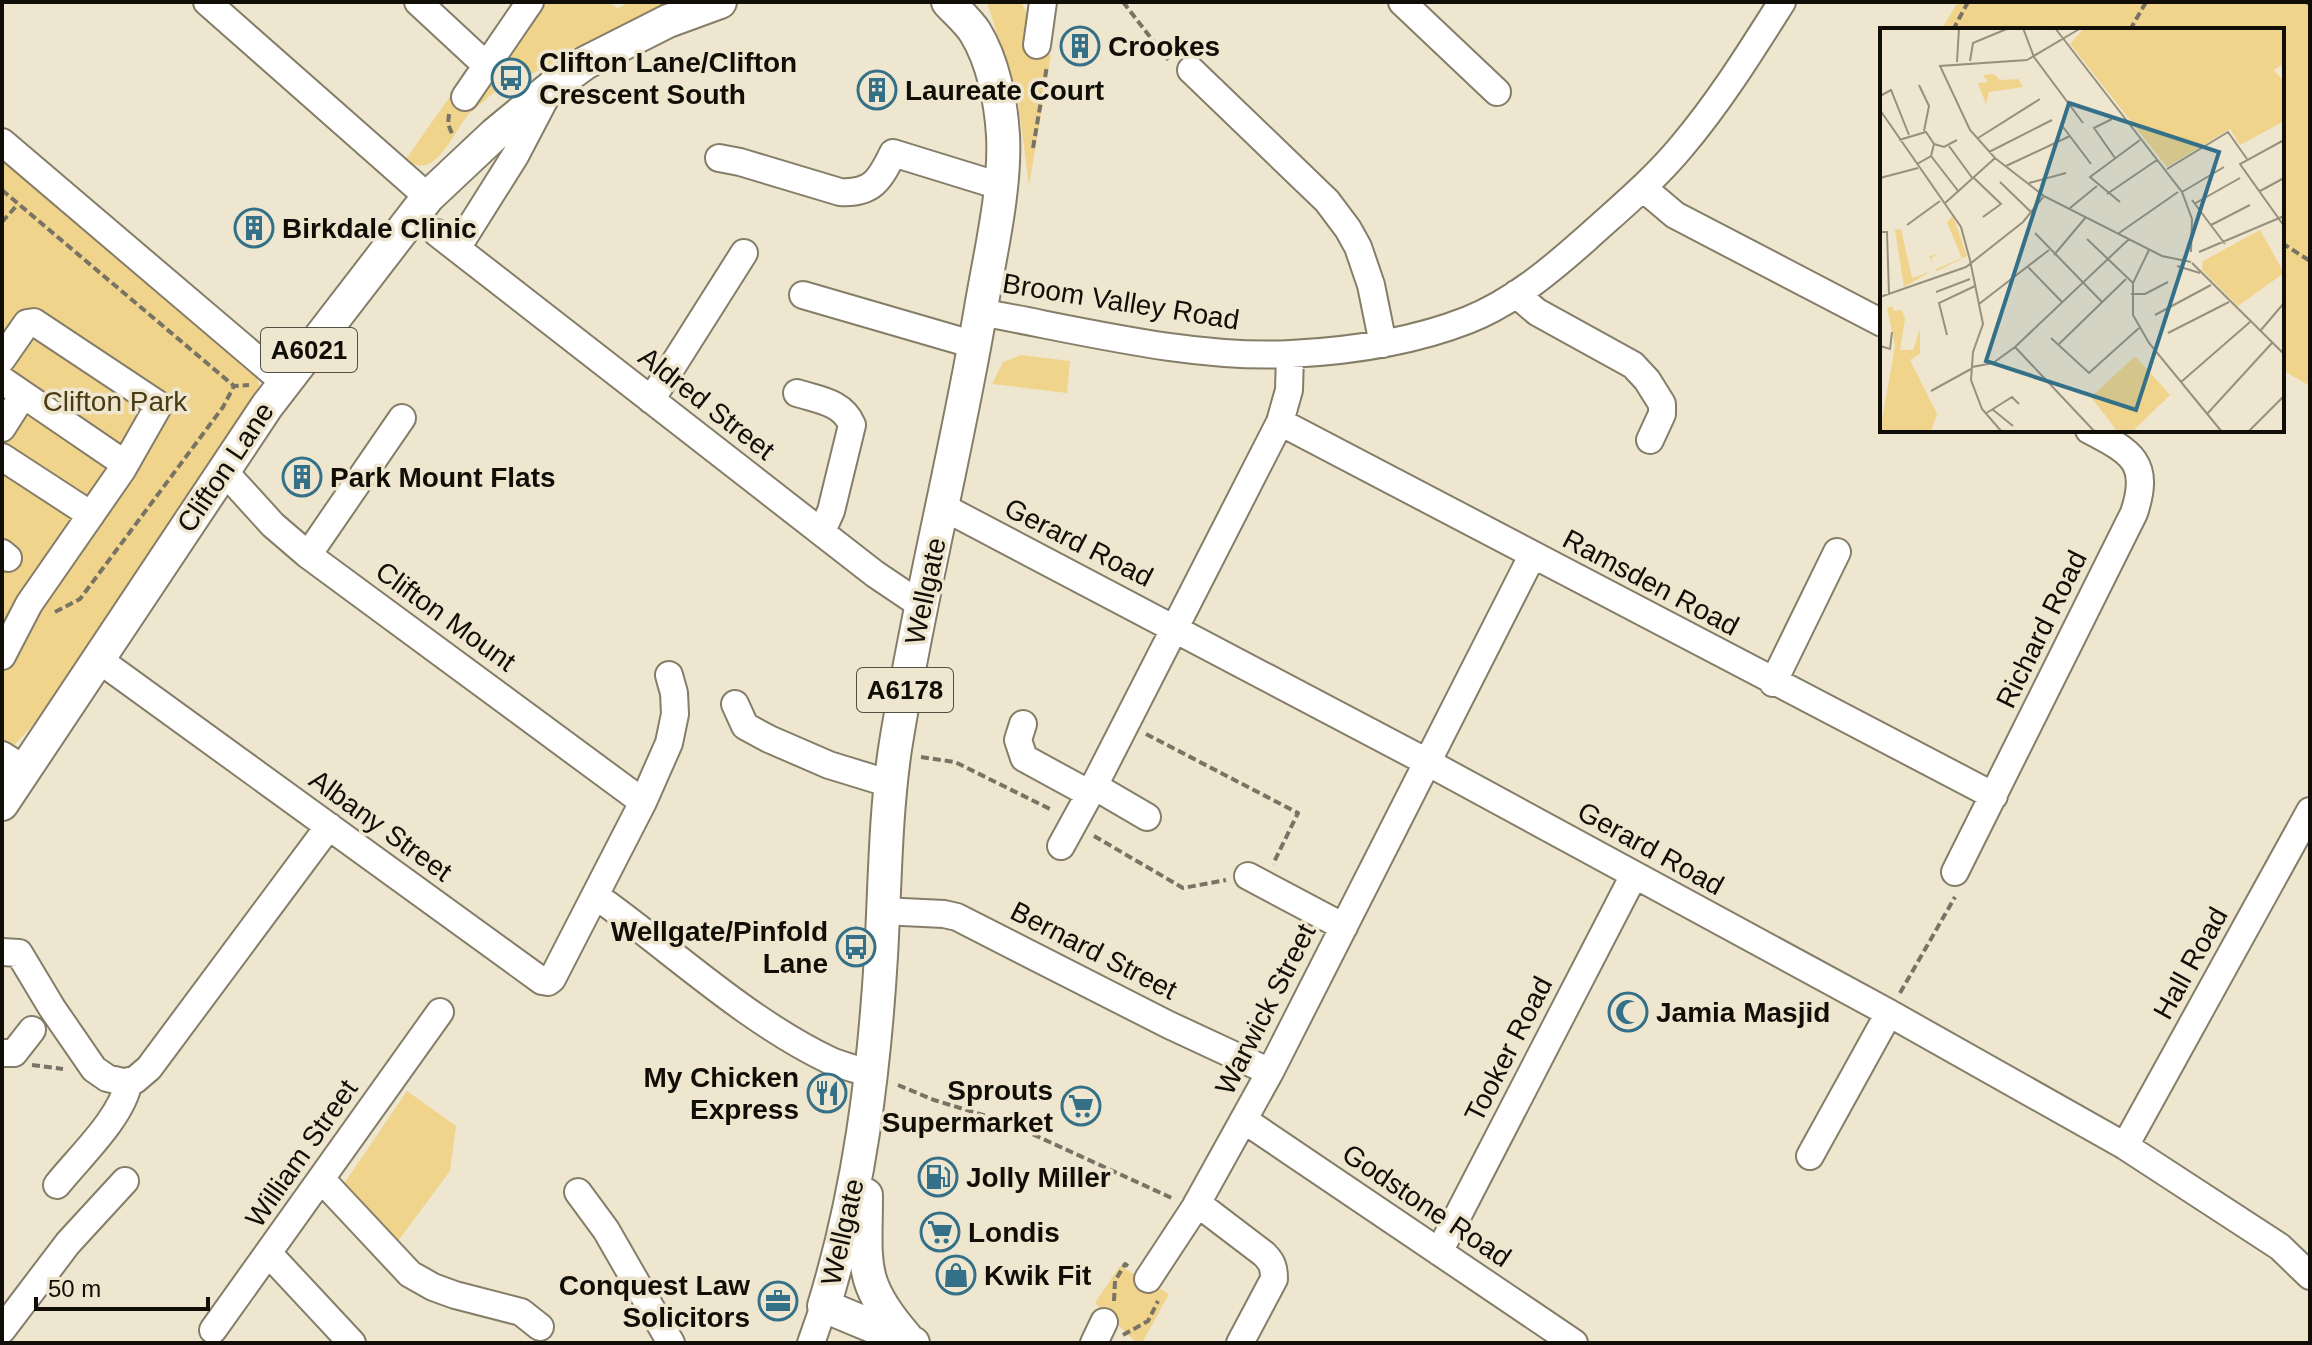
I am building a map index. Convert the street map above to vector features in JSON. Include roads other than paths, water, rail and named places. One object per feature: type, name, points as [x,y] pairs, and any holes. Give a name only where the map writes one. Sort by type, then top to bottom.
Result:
[{"type":"main road","name":"Clifton Lane","points":[[2,804],[13,762],[98,659],[222,469],[284,382],[428,197],[552,87],[585,63],[668,21],[720,2]]},
{"type":"main road","name":"Wellgate","points":[[824,1306],[841,1250],[866,1123],[871,1074],[887,1002],[882,911],[891,784],[921,605],[975,345],[1000,186],[1003,137],[998,98],[987,59],[973,17],[948,2]]},
{"type":"main road","name":"A6178","points":[[866,1123],[866,1264],[869,1281],[884,1311],[912,1343]]},
{"type":"main road","name":"A6178","points":[[824,1306],[912,1343]]},
{"type":"street","points":[[207,2],[428,197]]},
{"type":"street","points":[[418,2],[487,66]]},
{"type":"street","points":[[465,97],[530,2]]},
{"type":"street","points":[[1037,45],[1043,2]]},
{"type":"street","points":[[1402,2],[1497,92]]},
{"type":"street","name":"Broom Valley Road","points":[[980,312],[1189,349],[1290,355],[1383,344],[1471,319],[1549,272],[1643,188],[1682,146],[1730,83],[1782,2]]},
{"type":"street","points":[[1191,70],[1327,201],[1348,229],[1358,247],[1371,285],[1383,344]]},
{"type":"street","name":"Aldred Street","points":[[552,87],[515,156],[447,240],[875,574],[921,605]]},
{"type":"street","points":[[2,142],[284,382]]},
{"type":"street","points":[[719,158],[840,192],[856,193],[870,188],[883,173],[893,153],[1000,186]]},
{"type":"street","points":[[1643,188],[1675,215],[1880,322]]},
{"type":"street","points":[[651,400],[744,253]]},
{"type":"street","points":[[1516,294],[1537,312],[1633,365],[1647,380],[1662,404],[1662,414],[1650,440]]},
{"type":"street","points":[[803,295],[975,345]]},
{"type":"street","points":[[2,359],[27,323],[34,322],[157,402],[158,411],[29,604],[2,656]]},
{"type":"street","points":[[1061,846],[1280,422],[1289,390],[1290,355]]},
{"type":"street","points":[[2,428],[13,387],[125,464]]},
{"type":"street","points":[[797,393],[838,406],[848,415],[852,425],[831,511],[822,531]]},
{"type":"street","points":[[308,555],[402,418]]},
{"type":"street","name":"Ramsden Road","points":[[1280,422],[1773,683],[1994,796]]},
{"type":"street","name":"Richard Road","points":[[1955,872],[2134,513],[2141,492],[2141,475],[2133,460],[2120,446],[2093,432]]},
{"type":"street","points":[[2,457],[91,515]]},
{"type":"street","name":"Clifton Mount","points":[[222,469],[273,525],[308,555],[643,802]]},
{"type":"street","name":"Gerard Road","points":[[943,507],[1427,762],[1889,1013],[2125,1146],[2280,1247],[2310,1276]]},
{"type":"street","points":[[1773,683],[1837,552]]},
{"type":"street","name":"Warwick Street","points":[[1148,1279],[1195,1206],[1270,1072],[1532,556]]},
{"type":"street","name":"Albany Street","points":[[98,659],[542,981],[552,979],[596,896]]},
{"type":"street","points":[[669,675],[675,714],[669,743],[596,896],[674,957],[776,1028],[830,1060],[871,1074]]},
{"type":"street","points":[[735,704],[745,726],[769,739],[829,765],[891,784]]},
{"type":"street","points":[[1023,724],[1018,747],[1024,758],[1147,817]]},
{"type":"street","name":"Hall Road","points":[[2125,1146],[2310,811]]},
{"type":"street","points":[[11,953],[94,1069],[107,1078],[123,1082],[135,1080],[149,1068],[329,826]]},
{"type":"street","name":"Tooker Road","points":[[1439,1252],[1634,875]]},
{"type":"street","points":[[1255,880],[1344,927]]},
{"type":"street","name":"Bernard Street","points":[[882,911],[957,917],[1169,1025],[1270,1072]]},
{"type":"street","name":"William Street","points":[[213,1330],[440,1012]]},
{"type":"street","points":[[1810,1156],[1889,1013]]},
{"type":"street","points":[[10,1058],[32,1030]]},
{"type":"street","points":[[57,1185],[118,1111],[129,1081]]},
{"type":"street","name":"Godstone Road","points":[[1244,1120],[1574,1343]]},
{"type":"street","points":[[322,1180],[410,1274],[455,1295],[521,1312],[540,1327]]},
{"type":"street","points":[[2,1330],[68,1243],[125,1181]]},
{"type":"street","points":[[578,1192],[606,1230],[671,1343]]},
{"type":"street","points":[[1195,1206],[1264,1254],[1274,1269],[1274,1279],[1240,1343]]},
{"type":"street","points":[[269,1254],[352,1343]]},
{"type":"street","name":"Wellgate","points":[[811,1343],[824,1306]]},
{"type":"place","name":"Crookes","points":[[1080,46]]},
{"type":"place","name":"Clifton Lane/Clifton Crescent South","points":[[511,78]]},
{"type":"place","name":"Laureate Court","points":[[877,90]]},
{"type":"place","name":"Birkdale Clinic","points":[[254,228]]},
{"type":"place","name":"Park Mount Flats","points":[[302,477]]},
{"type":"place","name":"Wellgate/Pinfold Lane","points":[[856,947]]},
{"type":"place","name":"Jamia Masjid","points":[[1628,1012]]},
{"type":"place","name":"My Chicken Express","points":[[827,1093]]},
{"type":"place","name":"Sprouts Supermarket","points":[[1081,1106]]},
{"type":"place","name":"Jolly Miller","points":[[938,1177]]},
{"type":"place","name":"Londis","points":[[940,1232]]},
{"type":"place","name":"Kwik Fit","points":[[956,1275]]},
{"type":"place","name":"Conquest Law Solicitors","points":[[778,1301]]},
{"type":"park label","name":"Clifton Park","points":[[115,401]]}]
